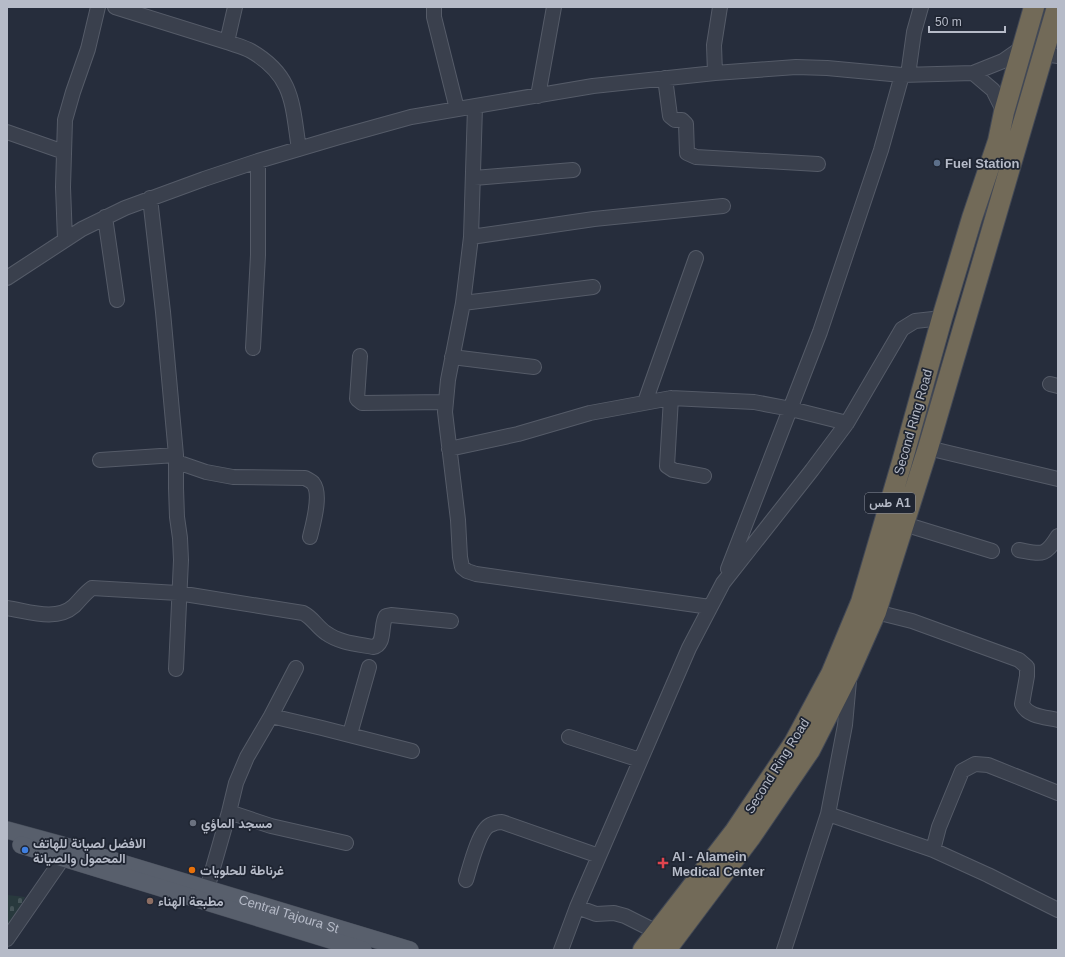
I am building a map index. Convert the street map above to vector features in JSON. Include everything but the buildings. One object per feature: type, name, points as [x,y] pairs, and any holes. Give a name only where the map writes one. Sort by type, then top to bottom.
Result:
[{"type":"highway","name":"Second Ring Road","points":[[643,950],[735,831],[762,792],[794,743],[831,674],[861,602],[942,318],[972,218],[998,141],[1004,112],[1036,7]]},
{"type":"highway","name":"Second Ring Road","points":[[666,950],[750,838],[810,750],[849,673],[876,612],[1051,55],[1057,7]]},
{"type":"main road","name":"Central Tajoura St","points":[[7,830],[62,845],[111,866],[363,950]]},
{"type":"main road","name":"Central Tajoura St","points":[[7,842],[63,858],[111,866],[207,889],[410,950]]},
{"type":"street","points":[[64,240],[63,187],[66,120],[73,92],[88,48],[98,7]]},
{"type":"street","points":[[114,7],[250,50],[274,68],[284,81],[290,95],[299,149]]},
{"type":"street","points":[[227,42],[235,7]]},
{"type":"street","points":[[434,7],[434,17],[457,109]]},
{"type":"street","points":[[538,96],[554,7]]},
{"type":"street","points":[[715,72],[714,45],[720,7]]},
{"type":"street","points":[[561,950],[577,907],[689,648],[723,584],[791,409],[820,332],[905,75],[921,7]]},
{"type":"street","points":[[7,278],[82,229],[105,217],[150,198],[258,161],[410,117],[593,86],[715,72],[796,67],[827,68],[905,75],[973,73],[1003,61],[1023,47]]},
{"type":"street","points":[[973,73],[993,90],[1004,112]]},
{"type":"street","points":[[665,78],[670,116],[675,120],[684,121],[686,124],[687,153],[690,155],[696,157],[818,164]]},
{"type":"street","points":[[475,107],[471,237],[463,302],[445,402],[446,429],[458,520],[462,567],[467,571],[476,574],[710,608]]},
{"type":"street","points":[[7,132],[64,152]]},
{"type":"street","points":[[252,348],[258,255],[258,161]]},
{"type":"street","points":[[474,178],[573,170]]},
{"type":"street","points":[[150,198],[163,312],[176,459],[177,517],[181,560],[178,593],[176,669]]},
{"type":"street","points":[[471,237],[594,219],[722,206]]},
{"type":"street","points":[[105,217],[117,300]]},
{"type":"street","points":[[645,402],[696,258]]},
{"type":"street","points":[[463,302],[593,288]]},
{"type":"street","points":[[723,584],[847,423],[902,329],[916,321],[942,318]]},
{"type":"street","points":[[360,356],[357,399],[362,404],[445,402]]},
{"type":"street","points":[[452,357],[534,367]]},
{"type":"street","points":[[671,398],[667,466],[673,470],[704,476]]},
{"type":"street","points":[[449,449],[518,434],[590,413],[671,398],[754,402],[791,409],[847,423]]},
{"type":"street","points":[[928,448],[1058,479]]},
{"type":"street","points":[[100,460],[176,459],[206,472],[233,477],[305,478],[313,484],[317,493],[315,516],[310,537]]},
{"type":"street","points":[[904,524],[992,551]]},
{"type":"street","points":[[1019,550],[1039,554],[1052,546],[1058,536]]},
{"type":"street","points":[[7,608],[52,615],[62,614],[74,607],[92,588],[178,593],[303,613],[310,616],[325,633],[334,638],[343,642],[374,647],[380,644],[383,623],[386,616],[391,615],[450,620]]},
{"type":"street","points":[[876,612],[912,621],[1019,660],[1027,667],[1027,676],[1022,704],[1024,708],[1027,712],[1032,714],[1058,720]]},
{"type":"street","points":[[350,734],[369,667]]},
{"type":"street","points":[[207,889],[236,783],[247,757],[271,716],[296,668]]},
{"type":"street","points":[[784,950],[828,814],[845,725],[849,673]]},
{"type":"street","points":[[271,716],[350,734],[412,751]]},
{"type":"street","points":[[569,737],[640,760]]},
{"type":"street","points":[[933,850],[939,827],[962,771],[975,764],[988,765],[1058,793]]},
{"type":"street","points":[[229,812],[271,826],[346,843]]},
{"type":"street","points":[[828,814],[933,850],[1058,910]]},
{"type":"street","points":[[466,880],[484,830],[489,825],[498,822],[502,822],[599,856]]},
{"type":"street","points":[[7,939],[63,858]]},
{"type":"street","points":[[577,907],[596,914],[614,913],[625,916],[657,932]]},
{"type":"green space","points":[[7,895],[25,897],[7,931]]},
{"type":"place","name":"Fuel Station","points":[[937,163]]},
{"type":"place","name":"مسجد الماؤي","points":[[193,823]]},
{"type":"place","name":"الافضل لصيانة للهاتف المحمول والصيانة","points":[[25,850]]},
{"type":"place","name":"Al - Alamein Medical Center","points":[[663,863]]},
{"type":"place","name":"غرناطة للحلويات","points":[[192,870]]},
{"type":"place","name":"مطبعة الهناء","points":[[150,901]]}]
